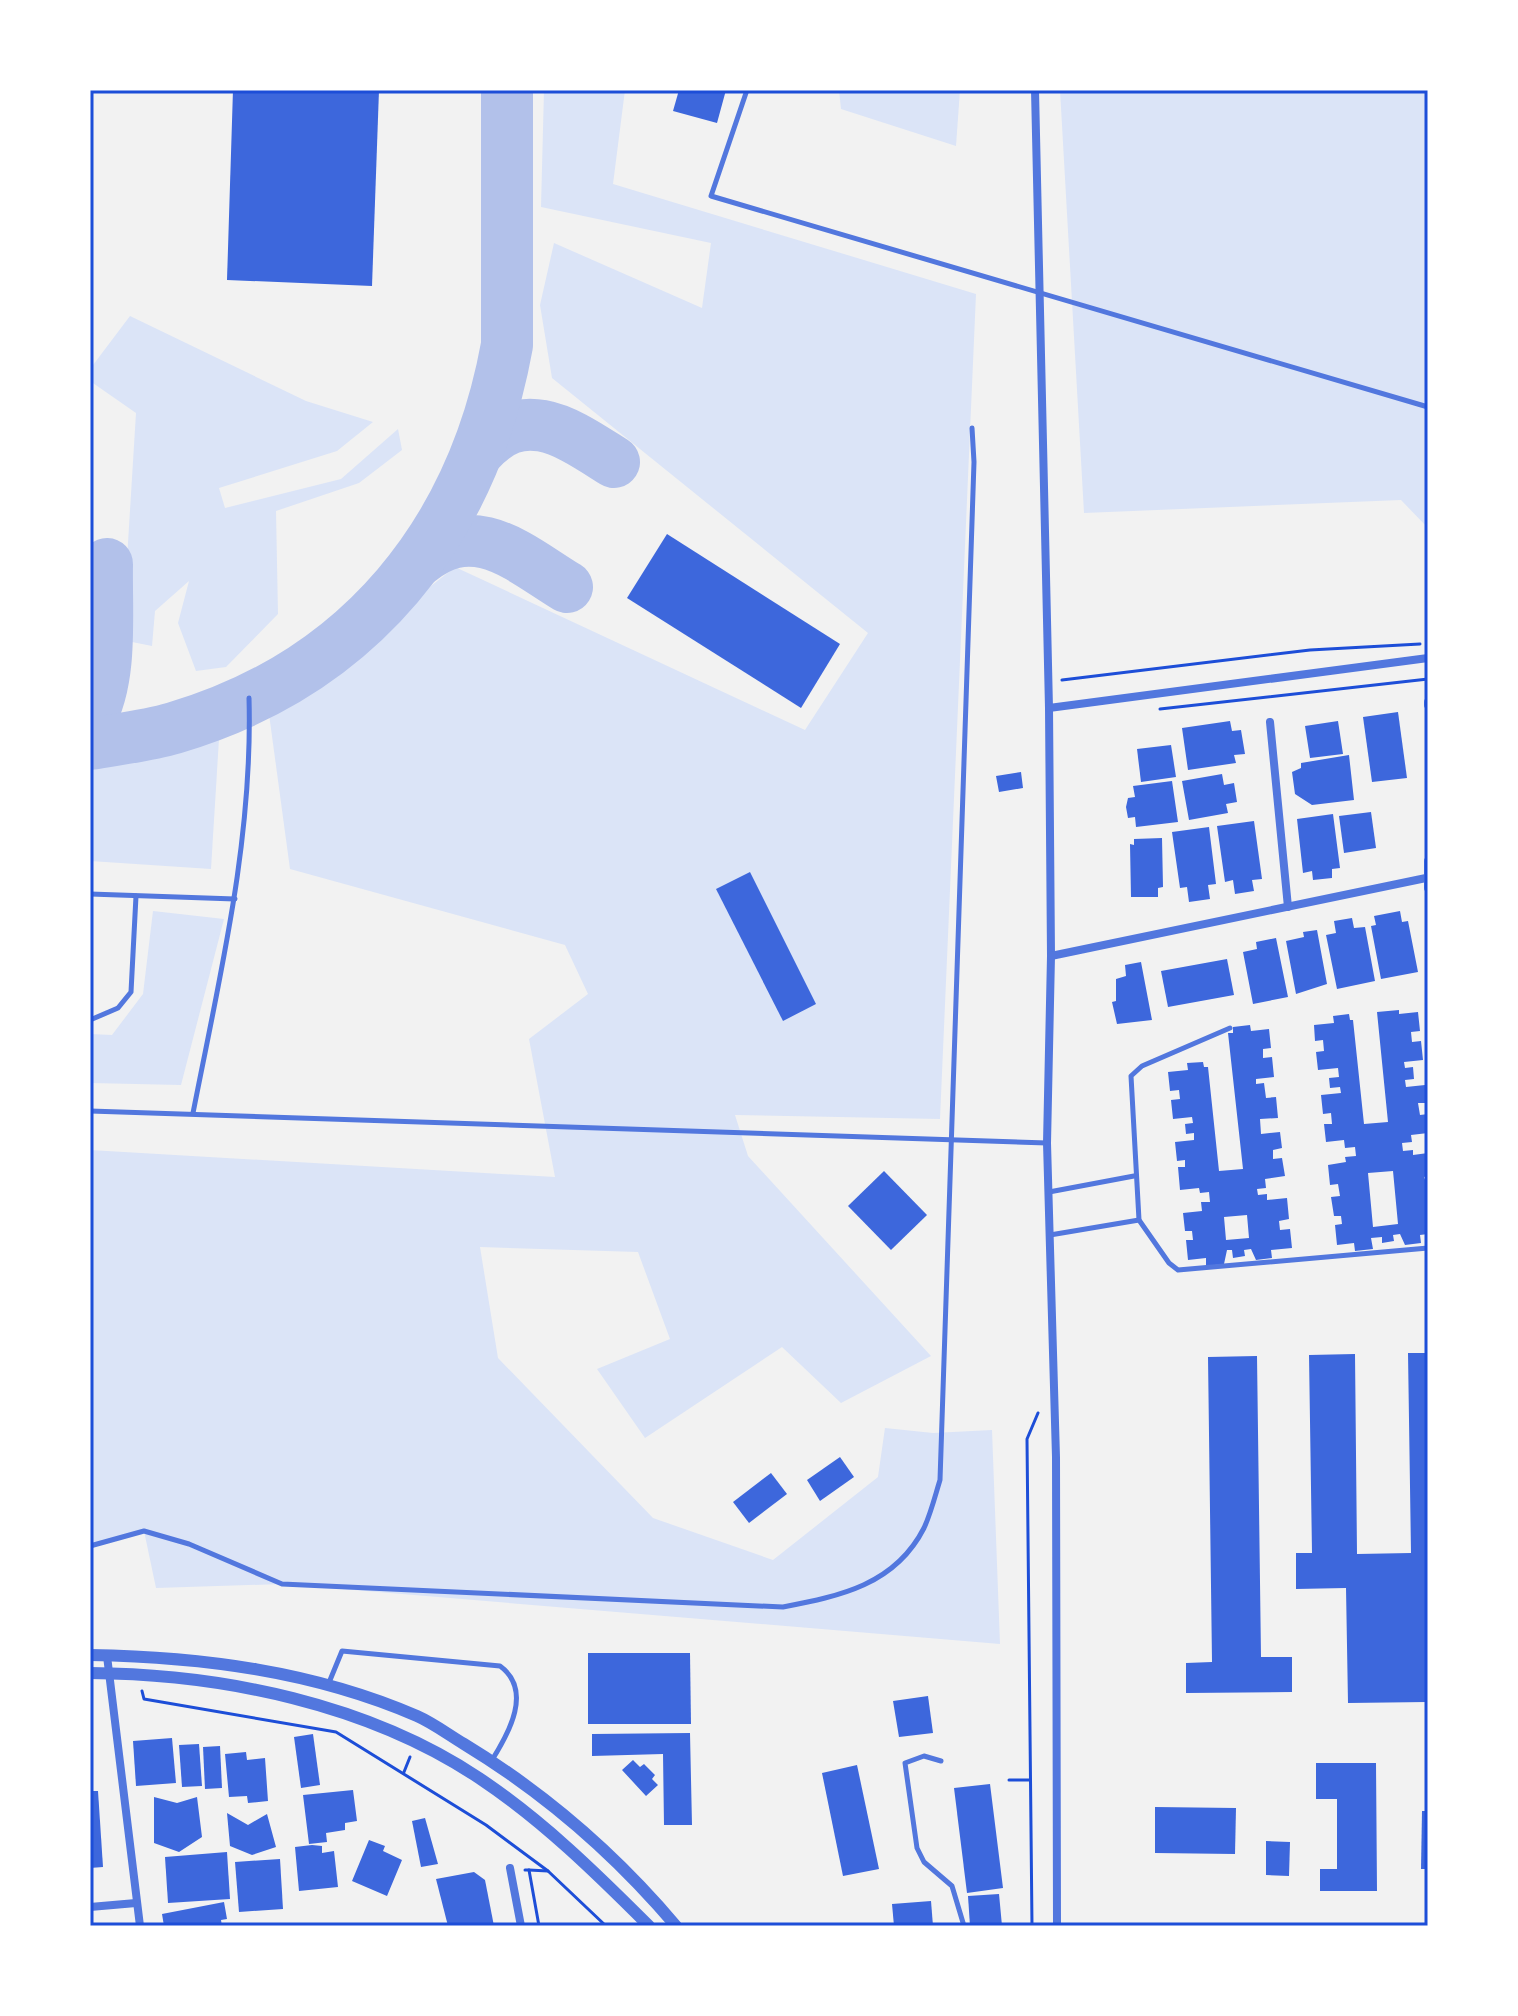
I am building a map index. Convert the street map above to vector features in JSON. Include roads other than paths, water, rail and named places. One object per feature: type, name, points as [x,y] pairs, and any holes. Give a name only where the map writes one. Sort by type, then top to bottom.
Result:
[{"type":"street","points":[[1035,90],[1037,290],[1049,708],[1051,956],[1047,1143],[1056,1473],[1057,1926]]},
{"type":"street","points":[[1049,708],[1428,658]]},
{"type":"street","points":[[1270,722],[1288,907]]},
{"type":"street","points":[[1428,861],[1428,888]]},
{"type":"street","points":[[1051,956],[1426,878]]},
{"type":"street","points":[[90,1655],[215,1662],[328,1686],[420,1717],[491,1761],[599,1847],[676,1926]]},
{"type":"street","points":[[107,1656],[140,1926]]},
{"type":"street","points":[[90,1673],[275,1695],[347,1714],[406,1737],[491,1787],[586,1864],[649,1926]]},
{"type":"street","points":[[510,1868],[521,1926]]},
{"type":"street","points":[[90,1907],[136,1903]]},
{"type":"lane","points":[[747,90],[711,196],[1428,407]]},
{"type":"lane","points":[[90,1546],[144,1531],[189,1544],[282,1584],[768,1606],[843,1596],[879,1579],[924,1529],[940,1480],[974,462],[972,428]]},
{"type":"lane","points":[[193,1113],[235,899],[251,769],[249,698]]},
{"type":"lane","points":[[90,894],[235,899]]},
{"type":"lane","points":[[90,1020],[118,1008],[131,992],[136,896]]},
{"type":"lane","points":[[1230,1028],[1142,1066],[1131,1076],[1139,1220],[1169,1263],[1178,1270],[1428,1248]]},
{"type":"lane","points":[[90,1111],[1047,1143]]},
{"type":"lane","points":[[1049,1192],[1135,1176]]},
{"type":"lane","points":[[1050,1235],[1139,1220]]},
{"type":"lane","points":[[328,1686],[342,1651],[500,1666],[514,1682],[515,1707],[510,1729],[491,1761]]},
{"type":"lane","points":[[941,1761],[924,1756],[905,1763],[913,1828],[924,1862],[952,1886],[964,1926]]}]
